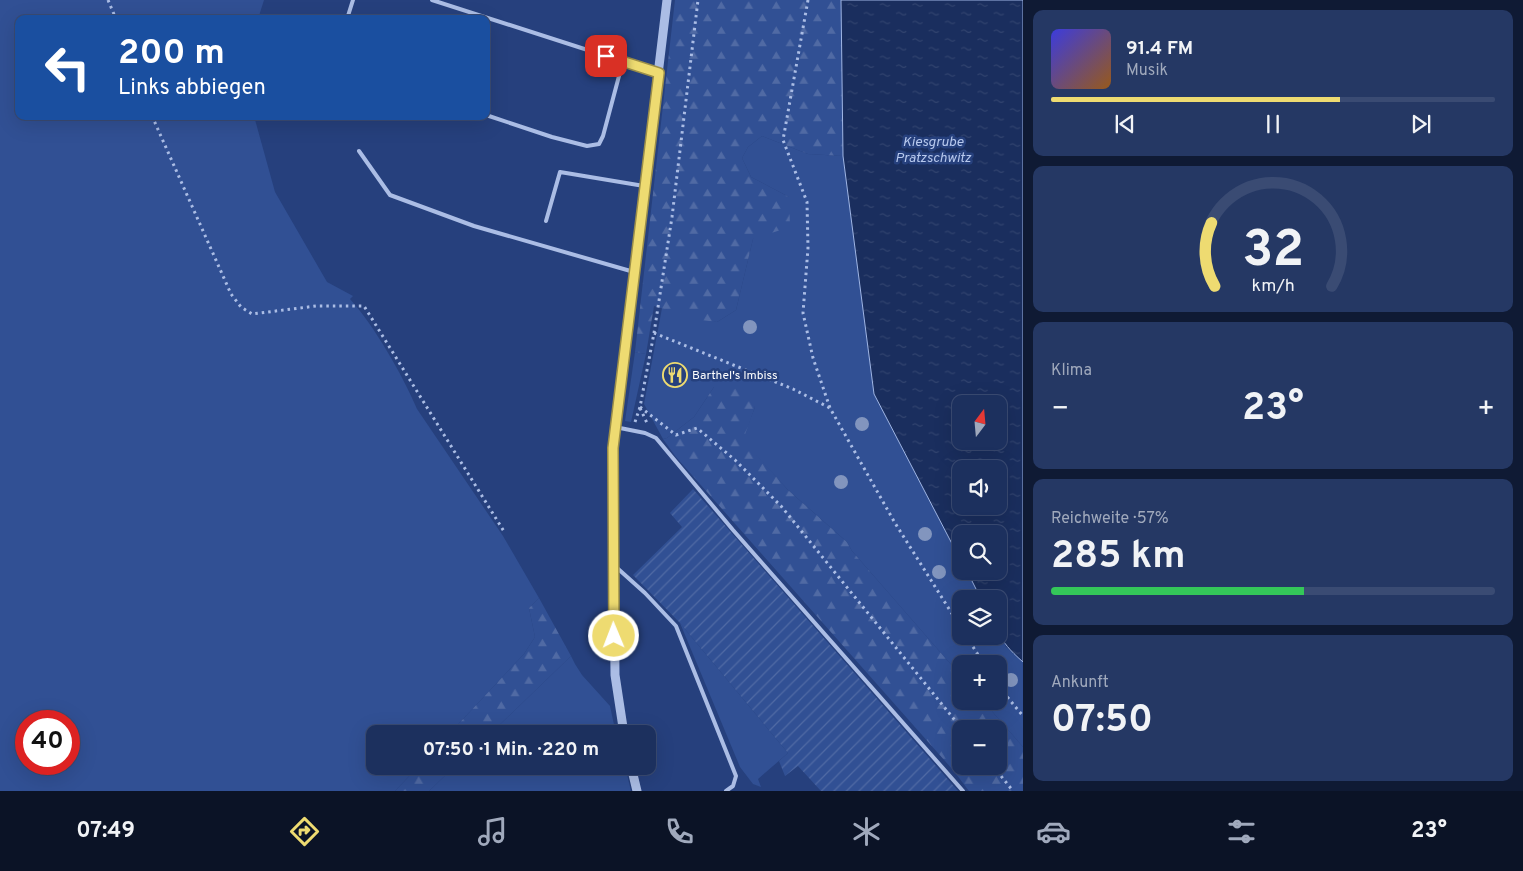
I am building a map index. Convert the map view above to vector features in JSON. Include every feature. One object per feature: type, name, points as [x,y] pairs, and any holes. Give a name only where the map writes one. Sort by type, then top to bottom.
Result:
[{"type":"street","points":[[623,725],[615,675],[613,448],[667,0]]},
{"type":"street","points":[[632,775],[636,791]]},
{"type":"lane","points":[[348,15],[353,0]]},
{"type":"lane","points":[[432,0],[479,15]]},
{"type":"lane","points":[[490,19],[659,73]]},
{"type":"lane","points":[[490,116],[586,146],[599,144],[603,136],[623,61]]},
{"type":"lane","points":[[359,151],[390,195],[474,226],[634,272]]},
{"type":"lane","points":[[546,221],[560,172],[644,186]]},
{"type":"lane","points":[[615,428],[645,433],[656,438],[732,530],[963,791]]},
{"type":"lane","points":[[614,565],[645,593],[676,626],[736,776],[733,786],[726,791]]},
{"type":"path","points":[[108,0],[114,15]]},
{"type":"path","points":[[698,0],[672,217],[654,333],[640,407],[676,435],[697,428],[748,473],[781,506],[955,720]]},
{"type":"path","points":[[808,0],[784,140],[807,202],[808,248],[802,313],[813,358],[830,408],[895,523],[952,614]]},
{"type":"path","points":[[154,120],[231,294],[241,307],[252,314],[316,306],[364,306],[505,533]]},
{"type":"path","points":[[654,333],[792,389],[830,408]]},
{"type":"path","points":[[1007,697],[1023,716]]},
{"type":"path","points":[[1000,775],[1013,791]]},
{"type":"green space","points":[[0,0],[264,0],[259,15],[15,15],[15,120],[255,120],[275,192],[327,282],[353,296],[350,299],[369,323],[387,351],[417,409],[503,536],[539,598],[529,608],[535,637],[524,654],[457,725],[366,725],[366,775],[410,775],[395,791],[0,791]]},
{"type":"green space","points":[[675,0],[841,0],[843,156],[808,154],[762,136],[748,147],[742,158],[751,177],[789,197],[790,227],[753,239],[736,310],[717,322],[701,320],[654,306],[646,354],[635,352]]},
{"type":"green space","points":[[762,136],[808,154],[843,156],[874,394],[952,544],[952,580],[972,580],[976,590],[952,590],[952,645],[1005,645],[1023,662],[1023,747],[1007,729],[1007,720],[1000,720],[991,710],[1007,710],[1007,655],[952,655],[952,666],[852,551],[847,542],[788,490],[742,440],[755,407],[714,387],[694,417],[663,439],[644,404],[662,308],[717,322],[736,310],[753,239],[789,197],[751,177],[742,158],[748,147]]},
{"type":"green space","points":[[635,352],[646,354],[631,422],[625,421]]},
{"type":"green space","points":[[714,387],[743,388],[755,407],[743,440],[788,490],[847,542],[852,551],[952,666],[952,710],[991,710],[1000,720],[952,720],[952,769],[676,457],[663,439],[694,417]]},
{"type":"green space","points":[[693,489],[958,791],[821,791],[798,766],[785,776],[779,761],[788,753],[680,623],[633,575],[682,527],[670,513]]},
{"type":"green space","points":[[539,598],[571,656],[499,725],[457,725],[524,654],[535,637],[529,608]]},
{"type":"green space","points":[[680,623],[788,753],[758,779],[761,787],[753,784],[740,767]]},
{"type":"green space","points":[[571,656],[582,675],[610,706],[614,725],[499,725]]},
{"type":"green space","points":[[1007,729],[1023,747],[1023,791],[969,791],[957,775],[1007,775]]},
{"type":"green space","points":[[410,775],[446,775],[429,791],[395,791]]},
{"type":"green space","points":[[446,775],[627,775],[631,791],[429,791]]},
{"type":"water","name":"Kiesgrube Pratzschwitz","points":[[841,0],[1023,0],[1023,662],[1006,645],[1007,590],[976,590],[972,580],[1007,580],[1007,525],[952,525],[952,544],[874,394],[843,156]]},
{"type":"place","name":"Barthel's Imbiss","points":[[675,375]]},
{"type":"route","points":[[606,56],[659,73],[613,448],[614,636]]}]
